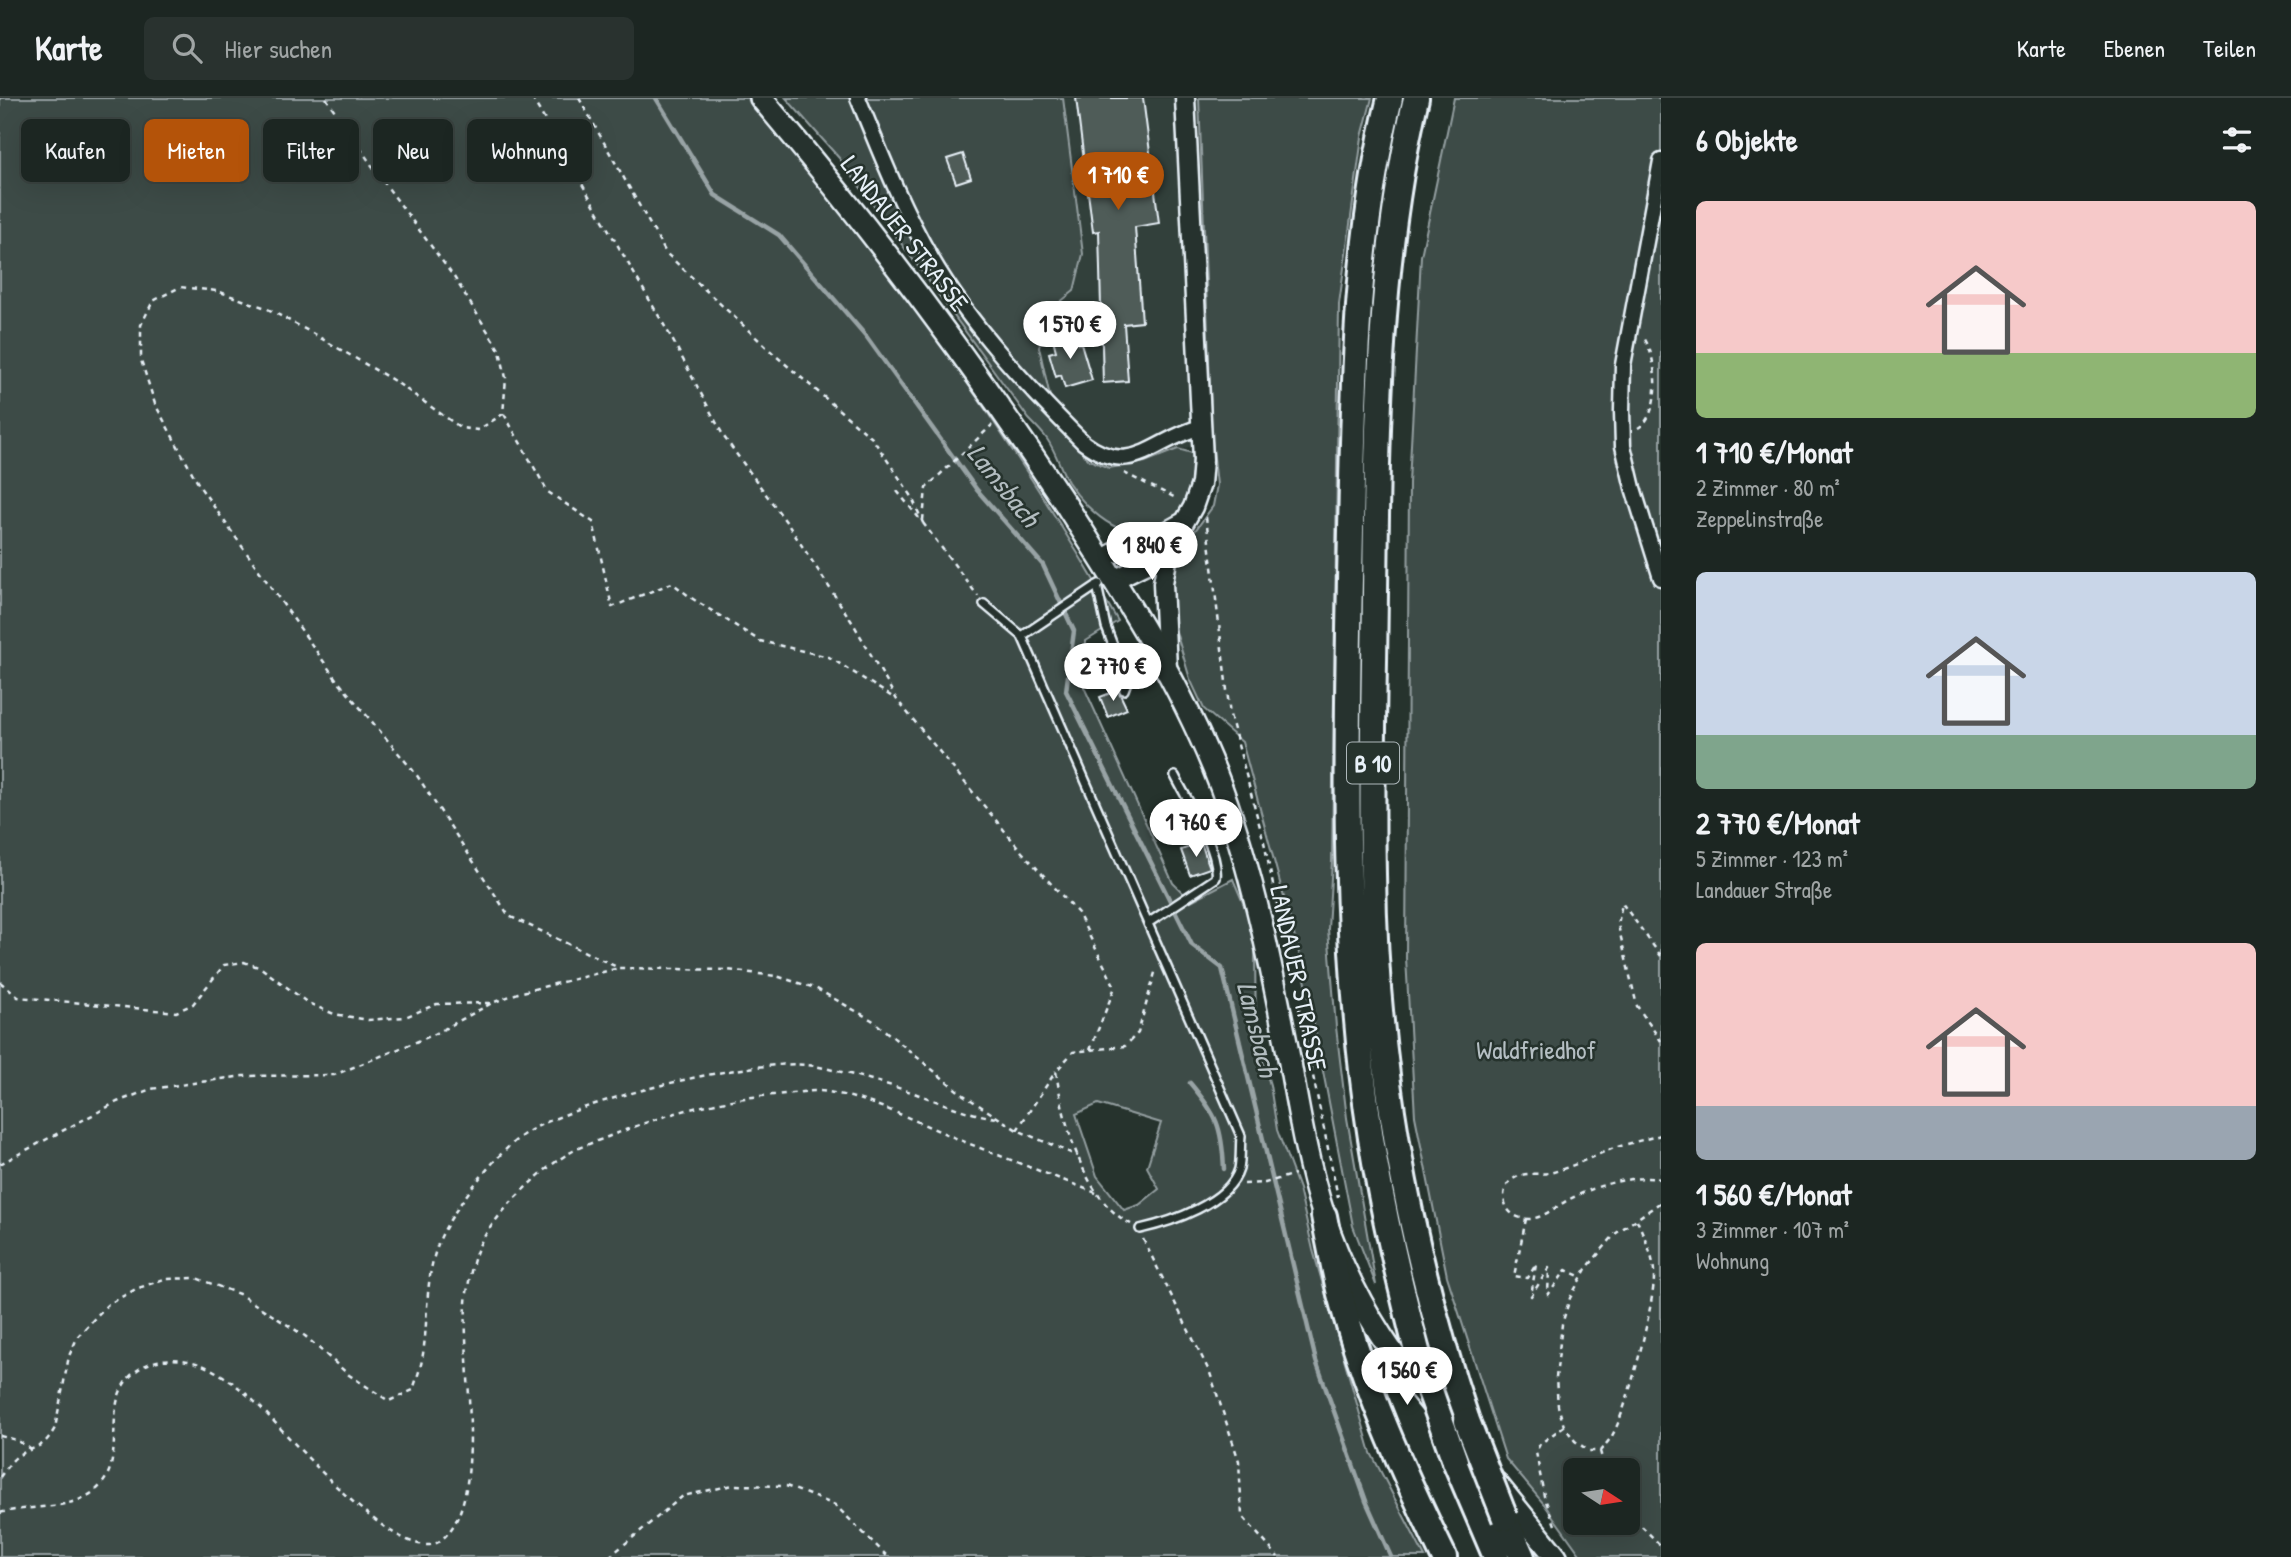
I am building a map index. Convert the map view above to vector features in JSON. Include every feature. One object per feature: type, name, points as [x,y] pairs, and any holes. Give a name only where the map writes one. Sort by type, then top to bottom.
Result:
[{"type":"highway","name":"B 10","points":[[1390,98],[1370,201],[1358,320],[1350,557],[1349,887],[1357,1024],[1370,1135],[1392,1253],[1420,1363],[1455,1461],[1496,1557]]},
{"type":"highway","name":"B 10","points":[[1416,98],[1394,206],[1382,322],[1377,475],[1373,877],[1381,1019],[1403,1183],[1438,1336],[1467,1422],[1522,1557]]},
{"type":"highway","points":[[1332,1211],[1340,1294],[1358,1353],[1387,1434],[1444,1557]]},
{"type":"main road","name":"LANDAUER STRASSE","points":[[761,98],[874,235],[1005,412],[1167,672],[1203,746],[1239,841],[1272,972],[1303,1131],[1332,1211],[1356,1294],[1389,1351],[1556,1557]]},
{"type":"street","points":[[858,98],[899,193],[931,258],[962,305],[992,343],[1084,443],[1108,458],[1136,456],[1182,433],[1201,427]]},
{"type":"street","points":[[1167,672],[1163,583],[1169,549],[1193,507],[1201,484],[1201,427],[1185,98]]},
{"type":"street","points":[[1661,161],[1623,365],[1622,429],[1623,446],[1633,488],[1661,578]]},
{"type":"street","points":[[1106,575],[1133,542],[1162,534],[1182,523]]},
{"type":"street","points":[[1106,575],[1156,559],[1169,549]]},
{"type":"lane","points":[[1022,636],[1106,575]]},
{"type":"lane","points":[[1106,575],[1106,627],[1127,681],[1124,690]]},
{"type":"lane","points":[[984,604],[1022,636],[1241,1136],[1239,1168],[1230,1185],[1198,1209],[1167,1223],[1140,1229]]},
{"type":"lane","points":[[1148,923],[1216,878],[1214,855],[1175,776]]},
{"type":"path","points":[[326,98],[454,277],[500,351],[506,378],[503,414],[548,492],[593,522],[611,607],[673,583],[693,599],[760,640],[829,657],[897,700]]},
{"type":"path","points":[[532,98],[671,337],[724,437],[787,523],[839,602],[897,700],[1022,852],[1078,913],[1115,987],[1090,1050]]},
{"type":"path","points":[[579,98],[666,253],[776,356],[872,438],[911,495],[923,523]]},
{"type":"path","points":[[503,414],[478,430],[461,428],[396,382],[312,333],[266,308],[218,291],[180,287],[153,301],[141,325],[141,360],[155,404],[200,487],[336,679],[416,774],[509,916],[619,968]]},
{"type":"path","points":[[1631,318],[1650,348],[1660,404]]},
{"type":"path","points":[[1622,429],[1634,429],[1647,424],[1655,416]]},
{"type":"path","points":[[923,523],[926,488],[983,434]]},
{"type":"path","points":[[1108,458],[1118,470],[1206,516],[1230,715],[1264,842],[1281,922]]},
{"type":"path","points":[[897,491],[984,604]]},
{"type":"path","points":[[1661,956],[1622,903],[1618,925],[1637,1006],[1661,1041]]},
{"type":"path","points":[[1017,1130],[1056,1071],[1073,1052],[1125,1045],[1138,1033],[1160,952]]},
{"type":"path","points":[[0,982],[18,997],[176,1012],[193,1004],[224,965],[244,962],[261,968],[308,1003],[334,1014],[368,1020],[405,1017],[437,1004],[492,1003]]},
{"type":"path","points":[[0,1164],[117,1102],[151,1090],[243,1076],[334,1075],[433,1035],[492,1003],[518,993],[619,968],[727,970],[776,976],[815,988],[872,1020],[962,1094],[1017,1130],[1078,1156]]},
{"type":"path","points":[[1298,1003],[1332,1211]]},
{"type":"path","points":[[0,1477],[18,1455],[43,1446],[55,1428],[69,1356],[78,1336],[107,1305],[136,1289],[164,1279],[196,1279],[239,1294],[305,1336],[349,1375],[389,1401],[413,1390],[422,1360],[429,1278],[438,1243],[461,1203],[499,1156],[526,1133],[574,1110],[661,1086],[722,1074],[772,1065],[811,1065],[908,1091],[970,1114],[1000,1119]]},
{"type":"path","points":[[0,1513],[22,1507],[85,1499],[103,1484],[111,1461],[118,1396],[128,1380],[141,1368],[167,1358],[194,1362],[220,1374],[258,1405],[373,1526],[414,1546],[432,1546],[444,1537],[456,1520],[464,1495],[470,1437],[467,1291],[479,1247],[514,1198],[572,1151],[656,1118],[733,1098],[826,1091],[904,1115],[1101,1195],[1089,1181],[1078,1156],[1059,1091],[1056,1071]]},
{"type":"path","points":[[1661,1135],[1615,1148],[1554,1171],[1520,1175],[1509,1181],[1504,1190],[1508,1210],[1526,1219],[1536,1218],[1569,1199],[1617,1182],[1644,1177],[1661,1179]]},
{"type":"path","points":[[1230,1185],[1265,1183],[1289,1176]]},
{"type":"path","points":[[1600,1451],[1589,1451],[1564,1426],[1558,1406],[1556,1378],[1562,1324],[1582,1277],[1615,1234],[1661,1202]]},
{"type":"path","points":[[1526,1219],[1514,1276],[1528,1278],[1536,1264],[1531,1296],[1549,1268],[1548,1296],[1566,1270],[1582,1277]]},
{"type":"path","points":[[1600,1451],[1613,1434],[1628,1394],[1655,1276],[1648,1247],[1637,1220]]},
{"type":"path","points":[[1153,1263],[1210,1373],[1239,1461],[1242,1516],[1278,1557]]},
{"type":"path","points":[[1547,1524],[1556,1535],[1544,1496],[1536,1452],[1540,1444],[1564,1426]]},
{"type":"path","points":[[0,1436],[17,1440],[33,1451]]},
{"type":"path","points":[[1600,1451],[1602,1458]]},
{"type":"path","points":[[609,1557],[683,1496],[733,1485],[786,1486],[835,1505],[888,1557]]},
{"type":"path","points":[[1640,1524],[1661,1546]]},
{"type":"shaded area","points":[[1063,98],[1199,98],[1212,439],[1145,462],[1109,468],[1089,460],[1056,424],[1039,347],[1050,310],[1074,291],[1082,254]]},
{"type":"green space","points":[[0,98],[747,98],[849,222],[945,351],[1035,484],[1118,621],[1086,641],[1084,687],[1173,883],[1191,901],[1233,879],[1247,912],[1255,950],[1256,1037],[1270,1085],[1277,1130],[1299,1189],[1313,1250],[1371,1453],[1425,1557],[0,1557]],"holes":[[[1098,1104],[1161,1123],[1147,1167],[1159,1189],[1139,1205],[1124,1210],[1097,1176],[1076,1114]]]},
{"type":"green space","points":[[786,98],[1063,98],[1083,254],[1074,291],[1050,310],[1039,347],[1056,424],[1089,460],[1109,468],[1145,462],[1178,449],[1192,453],[1192,472],[1186,500],[1169,522],[1155,530],[1141,533],[1126,531],[1112,525],[1087,506],[1068,482],[1047,439],[1029,419],[839,158]]},
{"type":"green space","points":[[1199,98],[1372,98],[1362,137],[1339,304],[1332,861],[1328,929],[1347,1118],[1376,1285],[1353,1226],[1303,968],[1242,742],[1204,709],[1190,679],[1174,625],[1170,592],[1176,557],[1213,506],[1217,485],[1212,439]]},
{"type":"green space","name":"Waldfriedhof","points":[[1454,98],[1661,98],[1661,1557],[1582,1557],[1566,1535],[1640,1535],[1640,1458],[1563,1458],[1563,1530],[1506,1459],[1447,1276],[1415,1116],[1406,958],[1409,483],[1421,256]]},
{"type":"building","points":[[1076,98],[1143,98],[1159,223],[1135,227],[1142,322],[1124,324],[1128,381],[1103,383],[1099,231],[1093,232]]},
{"type":"building","points":[[963,154],[971,178],[956,183],[947,159]]},
{"type":"building","points":[[1074,333],[1078,344],[1081,343],[1092,380],[1065,388],[1061,375],[1056,377],[1049,353],[1056,351],[1053,339]]},
{"type":"building","points":[[1118,690],[1127,709],[1108,717],[1100,697]]},
{"type":"building","points":[[1201,843],[1210,868],[1190,875],[1181,850]]},
{"type":"waterway","name":"Lamsbach","points":[[656,98],[715,195],[779,235],[866,336],[977,490],[1043,565],[1074,631],[1066,691],[1192,945],[1222,968],[1316,1361],[1366,1501],[1391,1557]]},
{"type":"waterway","points":[[1190,1083],[1216,1122],[1222,1142],[1224,1169]]}]
